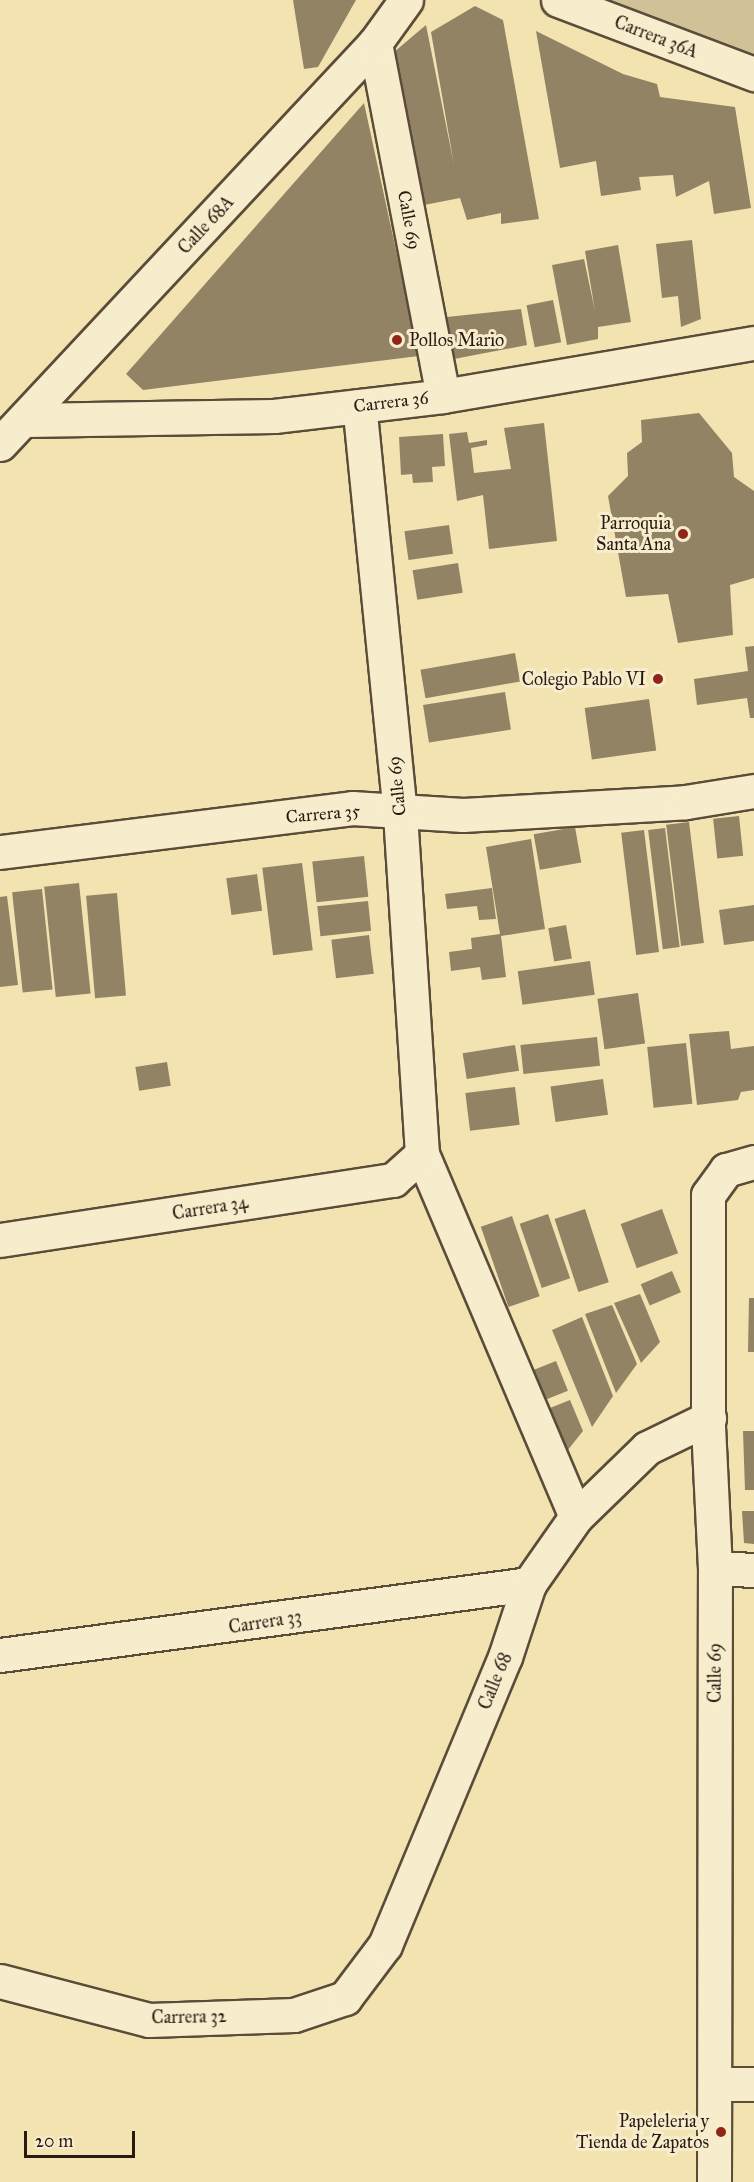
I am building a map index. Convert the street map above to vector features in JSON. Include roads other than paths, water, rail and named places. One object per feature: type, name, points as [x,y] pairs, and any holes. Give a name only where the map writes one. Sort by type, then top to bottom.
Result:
[{"type":"street","name":"Calle 68A","points":[[0,444],[25,420],[375,43],[406,0]]},
{"type":"street","name":"Carrera 36A","points":[[558,0],[754,74]]},
{"type":"street","name":"Calle 69","points":[[375,43],[443,396]]},
{"type":"street","name":"Carrera 36","points":[[25,420],[274,416],[443,396],[754,343]]},
{"type":"street","name":"Calle 69","points":[[358,406],[400,814],[418,1159],[576,1517]]},
{"type":"street","name":"Carrera 35","points":[[0,852],[352,808],[400,814],[686,802],[754,791]]},
{"type":"street","name":"Carrera 34","points":[[0,1240],[393,1180],[418,1159]]},
{"type":"street","name":"Calle 69","points":[[714,2182],[715,1569],[709,1418],[708,1196],[740,1166]]},
{"type":"street","name":"Calle 68","points":[[345,1998],[385,1945],[505,1657],[529,1584],[576,1517],[647,1448],[709,1418]]},
{"type":"street","points":[[715,1569],[754,1570]]},
{"type":"street","name":"Carrera 33","points":[[0,1655],[529,1584]]},
{"type":"street","name":"Carrera 32","points":[[0,1981],[149,2019],[294,2015],[345,1998]]},
{"type":"street","points":[[715,2084],[754,2084]]},
{"type":"place","name":"Pollos Mario","points":[[397,340]]},
{"type":"place","name":"Parroquia Santa Ana","points":[[683,534]]},
{"type":"place","name":"Colegio Pablo VI","points":[[658,679]]},
{"type":"place","name":"Papeleleria y Tienda de Zapatos","points":[[721,2132]]}]
